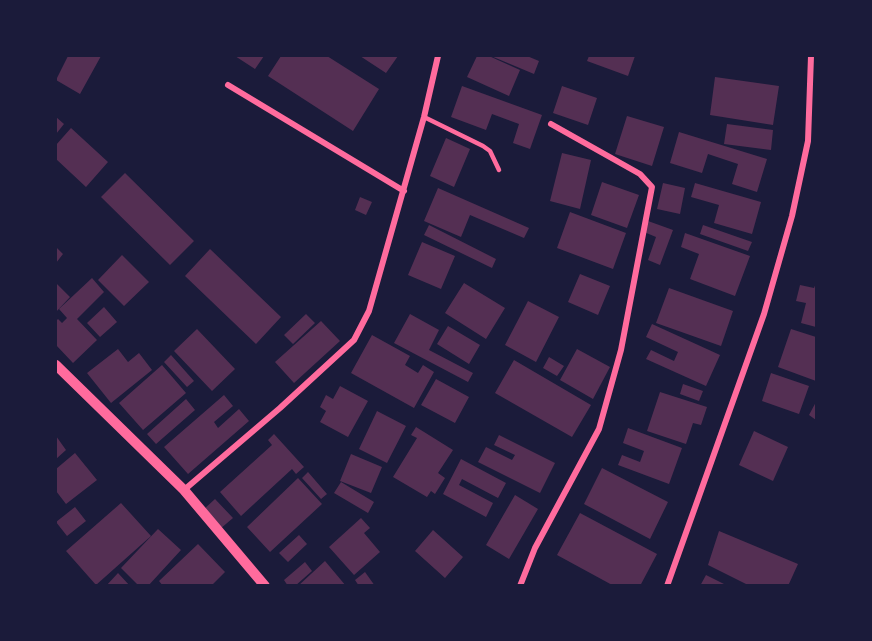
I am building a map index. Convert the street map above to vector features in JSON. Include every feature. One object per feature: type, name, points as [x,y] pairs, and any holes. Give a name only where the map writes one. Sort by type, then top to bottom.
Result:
[{"type":"street","points":[[183,490],[280,408],[354,340],[369,311],[404,191],[438,56]]},
{"type":"street","points":[[667,585],[764,314],[792,216],[808,141],[811,56]]},
{"type":"street","points":[[228,85],[404,191]]},
{"type":"street","points":[[520,585],[535,548],[599,429],[621,350],[652,187],[640,174],[551,124]]},
{"type":"street","points":[[56,365],[183,490],[265,585]]},
{"type":"lane","points":[[424,117],[483,146],[490,151],[499,170]]},
{"type":"building","points":[[68,56],[101,56],[80,94],[56,80]]},
{"type":"building","points":[[235,56],[264,56],[255,69]]},
{"type":"building","points":[[281,56],[327,56],[379,89],[353,131],[268,76]]},
{"type":"building","points":[[360,56],[398,56],[386,73]]},
{"type":"building","points":[[477,56],[489,56],[520,70],[509,96],[467,77]]},
{"type":"building","points":[[491,56],[527,56],[539,61],[534,74]]},
{"type":"building","points":[[589,56],[635,56],[628,76],[587,61]]},
{"type":"building","points":[[715,77],[779,86],[773,125],[710,115]]},
{"type":"building","points":[[462,86],[542,115],[530,149],[513,143],[519,124],[492,114],[486,130],[451,117]]},
{"type":"building","points":[[562,86],[597,98],[588,125],[553,113]]},
{"type":"building","points":[[627,116],[664,127],[652,166],[615,154]]},
{"type":"building","points":[[56,117],[64,124],[56,134]]},
{"type":"building","points":[[727,124],[773,130],[771,150],[724,144]]},
{"type":"building","points":[[71,128],[108,162],[86,187],[56,159],[56,145]]},
{"type":"building","points":[[679,132],[767,159],[757,192],[732,184],[738,164],[708,154],[702,173],[670,163]]},
{"type":"building","points":[[446,138],[470,149],[454,187],[430,176]]},
{"type":"building","points":[[562,153],[591,160],[580,209],[550,201]]},
{"type":"building","points":[[125,173],[194,241],[170,265],[101,197]]},
{"type":"building","points":[[602,182],[639,195],[627,228],[591,215]]},
{"type":"building","points":[[663,183],[685,188],[680,214],[657,209]]},
{"type":"building","points":[[695,183],[761,202],[752,234],[714,223],[719,205],[691,197]]},
{"type":"building","points":[[438,188],[529,228],[524,238],[470,215],[461,237],[424,221]]},
{"type":"building","points":[[360,197],[372,202],[366,215],[355,210]]},
{"type":"building","points":[[570,212],[626,233],[613,269],[557,248]]},
{"type":"building","points":[[648,221],[673,230],[660,265],[648,260],[656,237],[644,232]]},
{"type":"building","points":[[429,225],[496,259],[492,268],[424,235]]},
{"type":"building","points":[[703,225],[752,242],[748,251],[700,234]]},
{"type":"building","points":[[685,233],[750,256],[735,296],[690,279],[699,254],[681,247]]},
{"type":"building","points":[[422,242],[455,256],[441,289],[408,275]]},
{"type":"building","points":[[56,247],[63,254],[56,263]]},
{"type":"building","points":[[210,249],[281,317],[256,344],[185,276]]},
{"type":"building","points":[[122,255],[149,282],[124,306],[98,280]]},
{"type":"building","points":[[580,274],[610,286],[598,315],[568,302]]},
{"type":"building","points":[[92,278],[104,292],[77,319],[97,340],[73,363],[56,345],[56,321],[58,319],[62,323],[67,318],[59,309]]},
{"type":"building","points":[[56,283],[70,297],[56,312]]},
{"type":"building","points":[[464,283],[505,308],[486,339],[445,313]]},
{"type":"building","points":[[816,283],[816,327],[801,323],[806,303],[796,301],[800,285],[814,288]]},
{"type":"building","points":[[669,288],[733,311],[721,346],[656,323]]},
{"type":"building","points":[[528,301],[559,317],[536,362],[505,345]]},
{"type":"building","points":[[104,307],[117,322],[100,337],[87,323]]},
{"type":"building","points":[[306,314],[315,323],[293,344],[284,335]]},
{"type":"building","points":[[410,314],[439,330],[429,350],[473,373],[468,382],[394,343]]},
{"type":"building","points":[[321,321],[340,341],[294,383],[275,362]]},
{"type":"building","points":[[652,324],[720,355],[706,386],[646,359],[651,350],[674,361],[678,352],[646,337]]},
{"type":"building","points":[[448,326],[480,345],[469,364],[437,344]]},
{"type":"building","points":[[197,329],[235,369],[212,391],[174,351]]},
{"type":"building","points":[[791,329],[816,337],[816,381],[778,367]]},
{"type":"building","points":[[372,335],[410,356],[405,365],[418,373],[423,365],[434,372],[414,408],[351,373]]},
{"type":"building","points":[[118,349],[128,362],[139,353],[152,370],[111,403],[87,373]]},
{"type":"building","points":[[577,349],[610,367],[593,399],[560,380]]},
{"type":"building","points":[[171,355],[194,381],[187,387],[164,362]]},
{"type":"building","points":[[549,357],[564,366],[557,376],[543,368]]},
{"type":"building","points":[[514,360],[591,405],[572,437],[495,393]]},
{"type":"building","points":[[162,365],[186,393],[143,430],[119,403]]},
{"type":"building","points":[[771,373],[809,386],[799,414],[762,401]]},
{"type":"building","points":[[436,379],[469,397],[455,423],[421,405]]},
{"type":"building","points":[[683,384],[703,391],[699,401],[680,394]]},
{"type":"building","points":[[340,386],[368,401],[348,437],[320,422],[326,411],[320,407],[326,395],[333,399]]},
{"type":"building","points":[[660,392],[707,407],[701,425],[693,423],[686,444],[647,431]]},
{"type":"building","points":[[224,395],[233,406],[214,422],[218,428],[239,409],[249,421],[188,474],[164,447]]},
{"type":"building","points":[[186,399],[195,410],[156,444],[147,434]]},
{"type":"building","points":[[816,402],[816,420],[809,415]]},
{"type":"building","points":[[377,411],[406,426],[387,463],[359,449]]},
{"type":"building","points":[[416,427],[453,450],[438,473],[445,478],[435,494],[431,491],[427,497],[393,477],[417,438],[411,435]]},
{"type":"building","points":[[628,428],[682,448],[669,484],[618,465],[622,455],[640,462],[644,451],[623,443]]},
{"type":"building","points":[[754,431],[788,447],[773,481],[739,465]]},
{"type":"building","points":[[274,434],[304,467],[296,474],[292,469],[241,516],[220,492],[272,445],[268,440]]},
{"type":"building","points":[[499,435],[555,463],[540,493],[478,462],[486,447],[512,460],[515,455],[494,445]]},
{"type":"building","points":[[56,436],[66,450],[56,459]]},
{"type":"building","points":[[75,453],[97,480],[66,504],[56,491],[56,469]]},
{"type":"building","points":[[351,454],[382,467],[371,493],[340,481]]},
{"type":"building","points":[[461,459],[506,483],[498,498],[462,479],[459,485],[493,503],[486,517],[443,494]]},
{"type":"building","points":[[602,468],[668,502],[650,539],[584,504]]},
{"type":"building","points":[[308,472],[327,494],[321,499],[302,478]]},
{"type":"building","points":[[298,478],[322,504],[270,552],[247,527]]},
{"type":"building","points":[[341,482],[374,502],[368,513],[334,493]]},
{"type":"building","points":[[515,495],[538,509],[509,559],[486,545]]},
{"type":"building","points":[[215,499],[233,518],[220,529],[203,510]]},
{"type":"building","points":[[121,503],[151,536],[96,585],[66,551]]},
{"type":"building","points":[[75,507],[86,521],[67,536],[56,522]]},
{"type":"building","points":[[580,513],[657,554],[640,586],[614,586],[557,555]]},
{"type":"building","points":[[361,518],[370,528],[364,533],[380,552],[354,575],[329,547]]},
{"type":"building","points":[[158,529],[181,550],[148,586],[139,586],[121,568]]},
{"type":"building","points":[[433,530],[463,557],[445,578],[415,551]]},
{"type":"building","points":[[719,531],[798,564],[788,586],[750,586],[708,565]]},
{"type":"building","points":[[299,535],[307,544],[288,562],[279,553]]},
{"type":"building","points":[[198,544],[225,572],[211,586],[163,586],[159,581]]},
{"type":"building","points":[[325,561],[346,586],[298,586]]},
{"type":"building","points":[[305,562],[312,571],[295,586],[288,586],[284,580]]},
{"type":"building","points":[[365,572],[375,586],[359,586],[355,580]]},
{"type":"building","points":[[118,573],[130,586],[106,586]]},
{"type":"building","points":[[706,575],[728,586],[700,586]]}]
